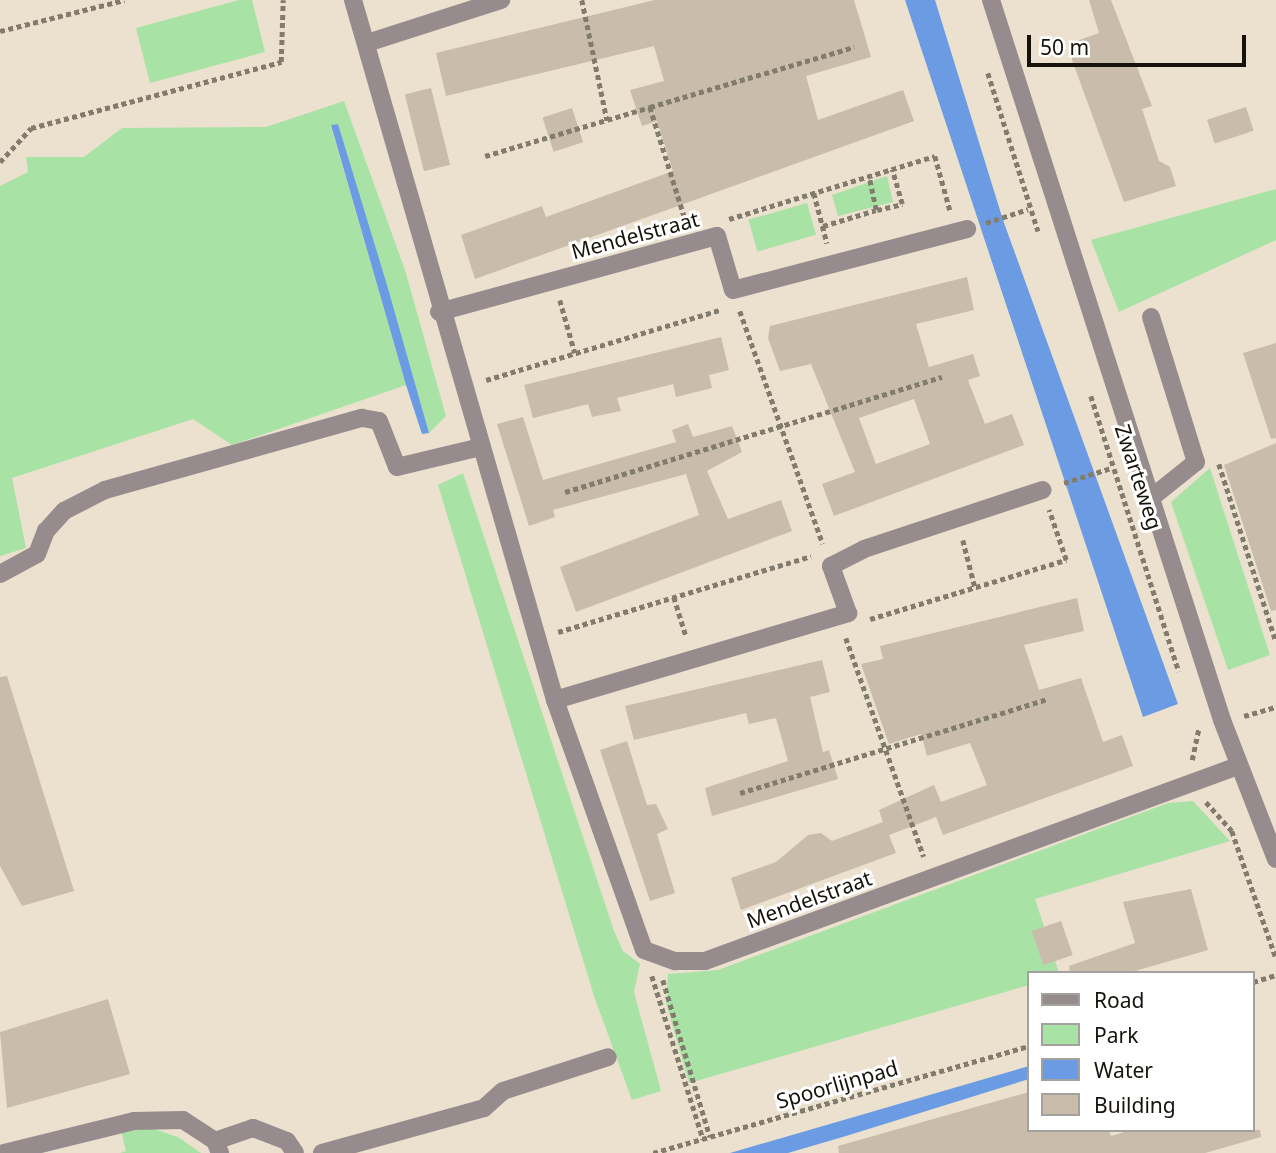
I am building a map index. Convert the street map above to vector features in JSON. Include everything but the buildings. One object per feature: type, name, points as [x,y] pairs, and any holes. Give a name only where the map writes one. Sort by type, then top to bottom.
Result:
[{"type":"street","points":[[353,0],[367,43],[439,313],[555,700],[649,952]]},
{"type":"street","points":[[367,43],[501,0]]},
{"type":"street","name":"Zwarteweg","points":[[991,0],[1222,720],[1276,859]]},
{"type":"street","name":"Mendelstraat","points":[[439,313],[717,236],[733,290],[961,230]]},
{"type":"street","points":[[1151,317],[1196,462],[1151,498]]},
{"type":"street","points":[[0,574],[37,554],[46,531],[64,511],[105,490],[362,418],[379,421],[397,467],[480,447]]},
{"type":"street","points":[[555,700],[694,659],[840,621],[848,613],[831,566],[864,549],[1047,488]]},
{"type":"street","name":"Mendelstraat","points":[[649,952],[705,961],[1238,766]]},
{"type":"street","points":[[322,1153],[484,1108],[503,1091],[608,1057]]},
{"type":"street","points":[[4,1153],[134,1121],[183,1120],[217,1147],[253,1128],[288,1141],[295,1153]]},
{"type":"path","points":[[0,31],[124,0]]},
{"type":"path","points":[[0,162],[31,128],[270,68],[281,62],[285,43],[282,0]]},
{"type":"path","points":[[582,0],[607,120]]},
{"type":"path","points":[[485,156],[854,47]]},
{"type":"path","points":[[987,69],[1028,209],[1044,244]]},
{"type":"path","points":[[650,107],[693,243]]},
{"type":"path","points":[[717,236],[726,220],[935,156],[961,230]]},
{"type":"path","points":[[823,226],[902,204],[892,169]]},
{"type":"path","points":[[869,176],[876,210]]},
{"type":"path","points":[[814,193],[833,264]]},
{"type":"path","points":[[1013,214],[1028,209]]},
{"type":"path","points":[[554,281],[575,353]]},
{"type":"path","points":[[461,387],[738,304],[826,551],[537,638]]},
{"type":"path","points":[[565,492],[942,377]]},
{"type":"path","name":"Zwarteweg","points":[[1087,382],[1111,468],[1182,678]]},
{"type":"path","points":[[1196,462],[1221,464],[1276,642]]},
{"type":"path","points":[[932,878],[840,621],[975,587],[1066,559],[1047,488],[1111,468]]},
{"type":"path","points":[[958,519],[975,587]]},
{"type":"path","points":[[674,597],[694,659]]},
{"type":"path","points":[[740,793],[1048,699]]},
{"type":"path","points":[[1222,720],[1276,706]]},
{"type":"path","points":[[1196,716],[1200,730],[1192,759],[1198,780],[1208,805],[1232,831],[1276,958]]},
{"type":"path","points":[[649,952],[710,1137]]},
{"type":"path","points":[[649,952],[703,1139]]},
{"type":"path","points":[[1255,981],[1276,975]]},
{"type":"path","name":"Spoorlijnpad","points":[[653,1153],[1028,1046]]},
{"type":"green space","points":[[239,0],[252,0],[265,52],[150,83],[136,28]]},
{"type":"green space","points":[[344,101],[405,270],[446,416],[429,433],[338,124],[331,126],[406,385],[232,445],[193,419],[12,478],[26,548],[0,556],[0,186],[28,172],[26,157],[84,157],[122,128],[266,127]]},
{"type":"green space","points":[[887,176],[893,202],[838,216],[832,195]]},
{"type":"green space","points":[[1276,189],[1276,240],[1119,312],[1091,240]]},
{"type":"green space","points":[[807,203],[816,235],[757,252],[748,220]]},
{"type":"green space","points":[[1210,468],[1270,655],[1228,670],[1171,502]]},
{"type":"green space","points":[[463,473],[614,931],[623,951],[640,964],[634,992],[661,1091],[632,1100],[594,996],[438,485]]},
{"type":"green space","points":[[1193,801],[1230,841],[1035,899],[1058,971],[1028,971],[1028,985],[689,1083],[666,1003],[668,974],[718,970],[1168,803]]},
{"type":"green space","points":[[154,1129],[178,1137],[201,1153],[120,1153],[126,1151],[121,1130]]},
{"type":"water","points":[[905,0],[935,0],[1003,220],[1178,704],[1143,717]]},
{"type":"water","points":[[338,124],[429,433],[422,434],[406,385],[331,125]]},
{"type":"water","points":[[1028,1066],[1028,1079],[788,1153],[730,1153]]}]
